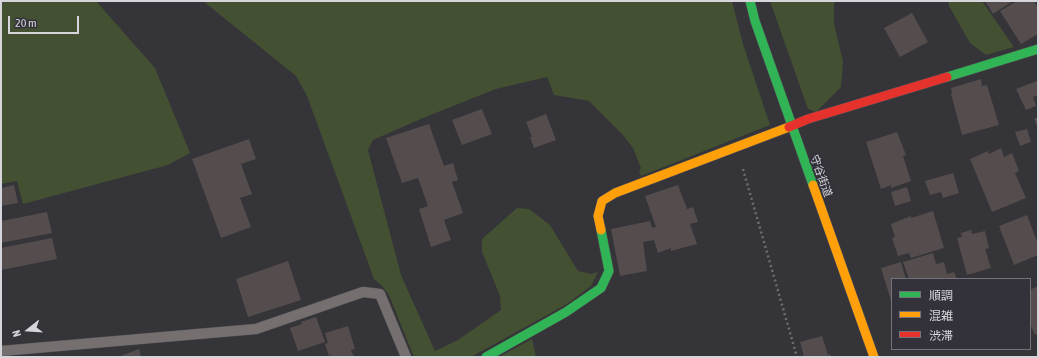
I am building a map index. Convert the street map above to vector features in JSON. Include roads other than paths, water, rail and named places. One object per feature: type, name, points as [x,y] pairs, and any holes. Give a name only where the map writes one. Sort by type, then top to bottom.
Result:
[{"type":"street","name":"守谷街道","points":[[750,1],[755,21],[791,125],[874,357]]},
{"type":"street","points":[[486,357],[566,312],[601,288],[609,271],[598,216],[602,201],[615,193],[791,125],[1038,49]]},
{"type":"lane","points":[[1,351],[256,329],[363,292],[380,294],[406,357]]}]
